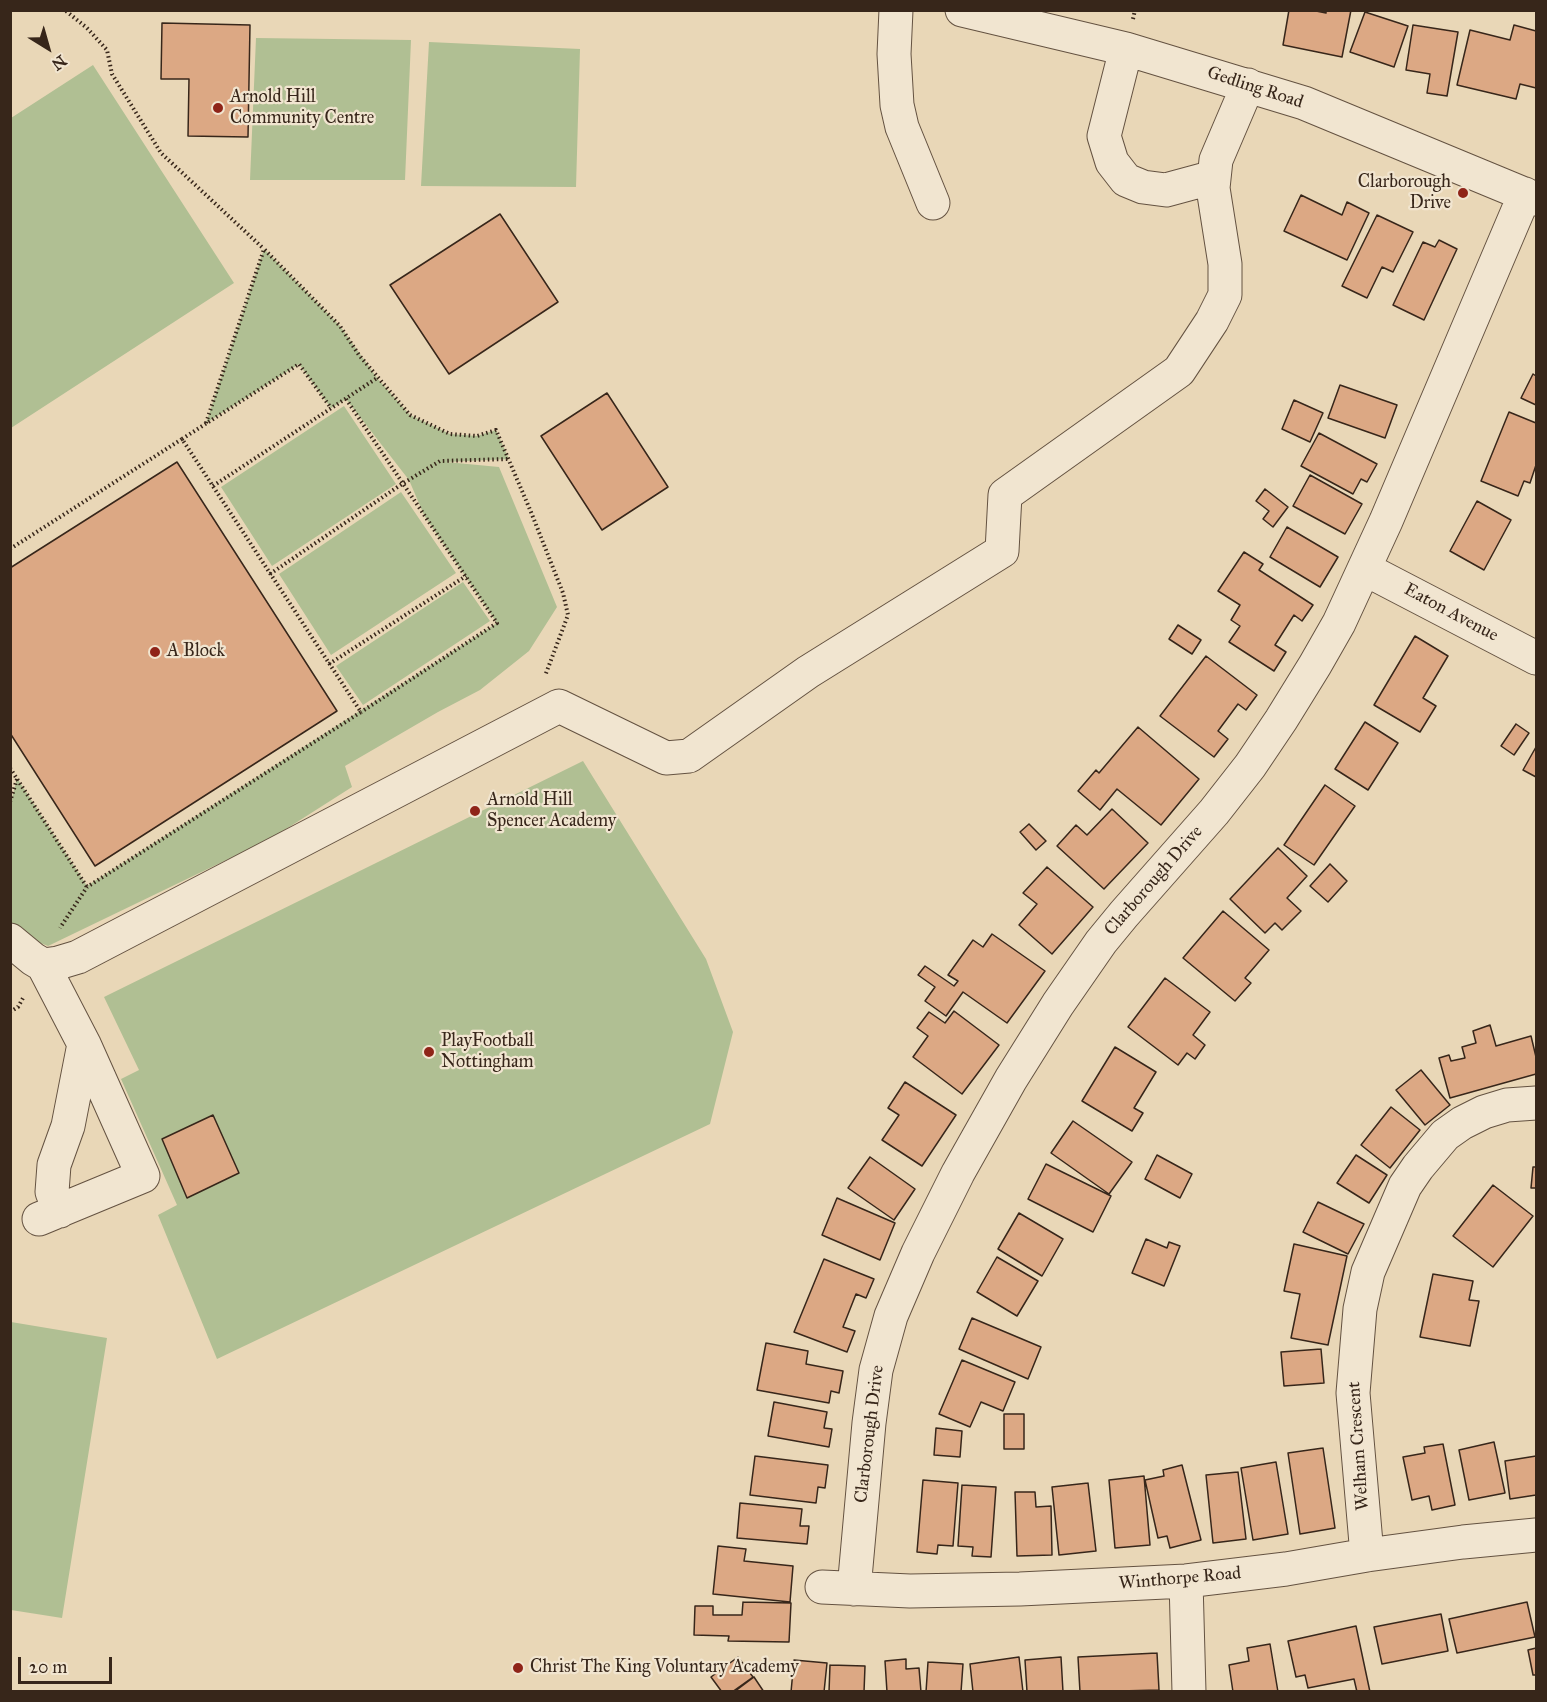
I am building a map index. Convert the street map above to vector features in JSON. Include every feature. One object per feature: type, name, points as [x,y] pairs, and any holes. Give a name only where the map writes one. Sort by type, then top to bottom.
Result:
[{"type":"street","points":[[896,10],[894,54],[897,105],[902,127],[933,204]]},
{"type":"street","name":"Gedling Road","points":[[962,10],[1126,49],[1304,103],[1530,197]]},
{"type":"street","points":[[1126,49],[1104,136],[1112,162],[1126,180],[1143,187],[1166,190],[1214,177]]},
{"type":"street","points":[[49,950],[58,963],[78,957],[559,706],[666,758],[689,756],[808,672],[1002,551],[1005,495],[1179,371],[1212,321],[1225,295],[1225,264],[1213,188],[1216,160],[1248,85]]},
{"type":"street","name":"Clarborough Drive","points":[[854,1588],[868,1423],[876,1370],[891,1316],[928,1233],[958,1173],[1011,1079],[1058,1004],[1113,928],[1214,812],[1250,766],[1315,665],[1339,623],[1365,568],[1530,197]]},
{"type":"street","name":"Eaton Avenue","points":[[1365,568],[1536,658]]},
{"type":"street","points":[[10,940],[33,959],[49,950]]},
{"type":"street","points":[[49,950],[84,1044],[143,1176],[49,1215],[54,1165],[68,1126],[84,1044]]},
{"type":"street","name":"Welham Crescent","points":[[1367,1555],[1353,1393],[1359,1319],[1368,1272],[1405,1186],[1445,1135],[1484,1112],[1507,1105],[1536,1103]]},
{"type":"street","name":"Winthorpe Road","points":[[822,1587],[910,1590],[1020,1589],[1186,1581],[1286,1569],[1463,1542],[1536,1535]]},
{"type":"street","points":[[1186,1581],[1189,1692]]},
{"type":"path","points":[[66,11],[87,28],[106,50],[112,74],[160,153],[264,249],[340,326],[359,356],[410,415],[450,434],[477,436],[496,430],[563,593],[568,615],[541,685]]},
{"type":"path","points":[[206,423],[264,249]]},
{"type":"path","points":[[10,549],[299,364],[331,408]]},
{"type":"path","points":[[213,486],[377,378]]},
{"type":"path","points":[[49,950],[87,887],[497,623],[346,399]]},
{"type":"path","points":[[182,439],[361,712]]},
{"type":"path","points":[[270,574],[402,484],[440,461],[509,459]]},
{"type":"path","points":[[329,664],[466,576]]},
{"type":"path","points":[[10,768],[87,887]]},
{"type":"path","points":[[10,802],[17,778]]},
{"type":"green space","points":[[256,38],[411,40],[405,180],[250,180]]},
{"type":"green space","points":[[429,42],[580,49],[576,187],[421,186]]},
{"type":"green space","points":[[93,65],[234,283],[11,428],[11,118]]},
{"type":"green space","points":[[264,249],[340,326],[377,378],[410,415],[450,434],[477,436],[496,430],[509,459],[446,462],[499,467],[557,607],[529,651],[480,690],[345,766],[352,787],[272,838],[48,946],[20,935],[11,922],[11,802],[17,778],[87,886],[497,623],[424,515],[409,480],[346,399],[331,408],[299,364],[206,423]]},
{"type":"green space","points":[[344,406],[396,484],[272,566],[221,487]]},
{"type":"green space","points":[[401,492],[456,573],[331,655],[279,574]]},
{"type":"green space","points":[[463,582],[490,621],[363,705],[336,666]]},
{"type":"green space","name":"PlayFootball Nottingham","points":[[583,761],[706,959],[733,1032],[710,1124],[217,1359],[158,1215],[177,1205],[121,1079],[139,1070],[104,997]]},
{"type":"green space","points":[[11,1322],[107,1338],[62,1618],[11,1610]]},
{"type":"building","points":[[1289,10],[1326,13],[1326,10],[1351,10],[1342,57],[1283,45]]},
{"type":"building","points":[[1365,12],[1408,26],[1394,67],[1350,52]]},
{"type":"building","name":"Arnold Hill Community Centre","points":[[162,23],[250,25],[248,137],[188,136],[189,79],[161,79]]},
{"type":"building","points":[[1413,25],[1458,32],[1447,96],[1427,93],[1430,74],[1406,70]]},
{"type":"building","points":[[1514,25],[1536,31],[1536,88],[1520,84],[1516,99],[1457,85],[1470,30],[1510,40]]},
{"type":"building","points":[[1301,195],[1342,215],[1347,202],[1369,213],[1347,260],[1284,231]]},
{"type":"building","points":[[500,214],[558,302],[449,374],[390,285]]},
{"type":"building","points":[[1377,215],[1413,232],[1393,272],[1382,267],[1367,298],[1342,286]]},
{"type":"building","points":[[1439,240],[1457,249],[1424,320],[1393,305],[1423,242],[1435,247]]},
{"type":"building","points":[[1533,374],[1536,376],[1536,405],[1521,398]]},
{"type":"building","points":[[1340,385],[1397,405],[1385,438],[1328,418]]},
{"type":"building","points":[[607,393],[668,487],[602,530],[541,436]]},
{"type":"building","points":[[1294,400],[1323,413],[1310,442],[1282,429]]},
{"type":"building","points":[[1509,412],[1536,423],[1536,465],[1530,483],[1524,481],[1518,496],[1481,481]]},
{"type":"building","points":[[1319,433],[1377,464],[1367,482],[1361,479],[1353,494],[1301,466]]},
{"type":"building","name":"A Block","points":[[177,462],[337,711],[95,866],[10,733],[10,568]]},
{"type":"building","points":[[1310,475],[1362,504],[1345,534],[1293,506]]},
{"type":"building","points":[[1265,489],[1288,507],[1273,527],[1263,519],[1269,511],[1256,501]]},
{"type":"building","points":[[1477,501],[1511,520],[1484,570],[1450,551]]},
{"type":"building","points":[[1287,527],[1338,557],[1320,587],[1270,557]]},
{"type":"building","points":[[1244,552],[1263,564],[1259,570],[1313,605],[1302,621],[1294,615],[1275,645],[1286,652],[1274,671],[1229,642],[1240,626],[1231,620],[1240,605],[1218,591]]},
{"type":"building","points":[[1178,625],[1201,640],[1192,654],[1169,639]]},
{"type":"building","points":[[1415,636],[1448,656],[1423,698],[1436,706],[1420,732],[1374,705]]},
{"type":"building","points":[[1206,656],[1257,695],[1246,710],[1238,704],[1218,731],[1228,739],[1214,757],[1160,716]]},
{"type":"building","points":[[1365,722],[1398,743],[1368,790],[1335,769]]},
{"type":"building","points":[[1516,724],[1529,733],[1514,755],[1501,746]]},
{"type":"building","points":[[1138,727],[1199,779],[1161,825],[1117,789],[1100,810],[1078,791],[1096,770],[1099,773]]},
{"type":"building","points":[[1536,747],[1536,777],[1523,770]]},
{"type":"building","points":[[1325,785],[1355,806],[1314,865],[1284,845]]},
{"type":"building","points":[[1112,809],[1148,843],[1104,889],[1057,846],[1076,825],[1087,835]]},
{"type":"building","points":[[1029,824],[1046,841],[1036,850],[1020,832]]},
{"type":"building","points":[[1278,848],[1307,876],[1287,898],[1301,911],[1282,930],[1275,923],[1265,933],[1230,899]]},
{"type":"building","points":[[1330,864],[1347,881],[1328,902],[1310,886]]},
{"type":"building","points":[[1047,867],[1093,907],[1052,954],[1019,925],[1037,904],[1023,893]]},
{"type":"building","points":[[1223,911],[1269,950],[1245,978],[1251,983],[1235,1001],[1183,958]]},
{"type":"building","points":[[992,934],[1045,971],[1007,1023],[963,992],[946,1016],[925,1001],[935,987],[918,975],[925,966],[954,986],[958,981],[948,975],[973,940],[983,947]]},
{"type":"building","points":[[1165,978],[1210,1012],[1193,1035],[1205,1045],[1195,1059],[1187,1053],[1178,1065],[1128,1027]]},
{"type":"building","points":[[954,1011],[999,1045],[962,1094],[913,1057],[928,1036],[917,1028],[929,1012],[945,1023]]},
{"type":"building","points":[[1490,1025],[1496,1046],[1531,1036],[1536,1057],[1536,1074],[1450,1098],[1439,1058],[1449,1055],[1451,1061],[1465,1058],[1462,1047],[1476,1043],[1473,1031]]},
{"type":"building","points":[[1115,1047],[1156,1072],[1134,1108],[1143,1113],[1132,1131],[1082,1101]]},
{"type":"building","points":[[1421,1070],[1450,1105],[1425,1125],[1396,1090]]},
{"type":"building","points":[[905,1082],[956,1115],[922,1166],[882,1140],[899,1115],[888,1108]]},
{"type":"building","points":[[1391,1107],[1420,1130],[1390,1168],[1361,1145]]},
{"type":"building","points":[[213,1115],[239,1173],[187,1198],[162,1139]]},
{"type":"building","points":[[1073,1121],[1132,1162],[1109,1194],[1051,1153]]},
{"type":"building","points":[[1157,1155],[1192,1174],[1180,1198],[1145,1179]]},
{"type":"building","points":[[1356,1155],[1387,1175],[1369,1203],[1337,1183]]},
{"type":"building","points":[[870,1157],[915,1189],[894,1220],[848,1188]]},
{"type":"building","points":[[1046,1164],[1111,1196],[1093,1232],[1028,1199]]},
{"type":"building","points":[[1533,1167],[1536,1167],[1536,1188],[1531,1188]]},
{"type":"building","points":[[1493,1185],[1533,1216],[1493,1267],[1453,1236]]},
{"type":"building","points":[[837,1198],[895,1223],[880,1260],[822,1235]]},
{"type":"building","points":[[1318,1202],[1364,1224],[1348,1254],[1303,1232]]},
{"type":"building","points":[[1019,1213],[1063,1239],[1042,1276],[998,1249]]},
{"type":"building","points":[[1146,1239],[1167,1248],[1169,1242],[1180,1246],[1164,1286],[1132,1273]]},
{"type":"building","points":[[1294,1244],[1347,1256],[1328,1345],[1291,1338],[1300,1294],[1284,1291]]},
{"type":"building","points":[[997,1257],[1038,1281],[1017,1316],[977,1292]]},
{"type":"building","points":[[824,1259],[874,1279],[866,1298],[856,1294],[843,1327],[855,1331],[847,1352],[794,1332]]},
{"type":"building","points":[[1433,1274],[1473,1281],[1469,1300],[1479,1301],[1470,1346],[1420,1337]]},
{"type":"building","points":[[972,1318],[1041,1347],[1028,1379],[959,1349]]},
{"type":"building","points":[[766,1343],[808,1351],[806,1364],[843,1371],[839,1393],[831,1391],[829,1403],[757,1390]]},
{"type":"building","points":[[1321,1349],[1324,1383],[1284,1386],[1281,1352]]},
{"type":"building","points":[[962,1360],[1015,1382],[1003,1411],[981,1402],[970,1427],[939,1414]]},
{"type":"building","points":[[774,1402],[827,1412],[824,1428],[832,1429],[829,1447],[768,1436]]},
{"type":"building","points":[[1004,1414],[1024,1414],[1024,1449],[1004,1449]]},
{"type":"building","points":[[936,1428],[962,1431],[960,1457],[934,1455]]},
{"type":"building","points":[[1494,1442],[1505,1493],[1469,1500],[1459,1450]]},
{"type":"building","points":[[1443,1444],[1455,1505],[1432,1510],[1429,1496],[1412,1500],[1403,1457],[1425,1453],[1424,1447]]},
{"type":"building","points":[[1323,1448],[1335,1528],[1300,1534],[1288,1453]]},
{"type":"building","points":[[755,1456],[828,1465],[825,1488],[818,1487],[816,1503],[750,1495]]},
{"type":"building","points":[[1536,1456],[1536,1495],[1510,1499],[1505,1461]]},
{"type":"building","points":[[1276,1462],[1288,1534],[1253,1540],[1241,1468]]},
{"type":"building","points":[[1182,1465],[1201,1540],[1170,1548],[1167,1536],[1158,1538],[1145,1480],[1164,1476],[1163,1470]]},
{"type":"building","points":[[1238,1472],[1246,1539],[1213,1543],[1206,1475]]},
{"type":"building","points":[[1144,1476],[1150,1545],[1115,1548],[1109,1480]]},
{"type":"building","points":[[923,1480],[958,1483],[953,1546],[938,1545],[937,1554],[917,1552]]},
{"type":"building","points":[[1088,1483],[1096,1551],[1059,1555],[1052,1487]]},
{"type":"building","points":[[962,1485],[996,1487],[991,1557],[972,1556],[973,1547],[958,1546]]},
{"type":"building","points":[[1015,1492],[1035,1492],[1036,1507],[1051,1506],[1052,1555],[1017,1556]]},
{"type":"building","points":[[740,1503],[802,1509],[800,1526],[809,1526],[807,1544],[737,1538]]},
{"type":"building","points":[[718,1546],[746,1549],[744,1561],[793,1566],[790,1602],[713,1594]]},
{"type":"building","points":[[743,1602],[791,1603],[789,1642],[728,1641],[729,1636],[694,1635],[695,1606],[713,1606],[713,1615],[742,1615]]},
{"type":"building","points":[[1527,1602],[1535,1637],[1457,1653],[1449,1619]]},
{"type":"building","points":[[1441,1614],[1448,1651],[1382,1664],[1374,1627]]},
{"type":"building","points":[[1356,1626],[1370,1692],[1357,1692],[1354,1679],[1308,1688],[1305,1675],[1296,1677],[1288,1641]]},
{"type":"building","points":[[1270,1644],[1278,1692],[1233,1692],[1229,1665],[1249,1661],[1247,1648]]},
{"type":"building","points":[[1536,1648],[1536,1675],[1533,1675],[1528,1650]]},
{"type":"building","points":[[1157,1653],[1159,1690],[1080,1692],[1078,1657]]},
{"type":"building","points":[[738,1657],[753,1677],[732,1692],[722,1692],[711,1677]]},
{"type":"building","points":[[1019,1657],[1023,1692],[973,1692],[970,1664]]},
{"type":"building","points":[[1061,1657],[1063,1692],[1027,1692],[1025,1660]]},
{"type":"building","points":[[906,1659],[906,1669],[919,1668],[921,1692],[887,1692],[885,1661]]},
{"type":"building","points":[[794,1660],[827,1663],[824,1692],[791,1692]]},
{"type":"building","points":[[928,1662],[963,1664],[961,1692],[926,1692]]},
{"type":"building","points":[[830,1665],[865,1666],[864,1692],[829,1692]]},
{"type":"building","points":[[754,1677],[764,1692],[734,1692]]},
{"type":"place","name":"Arnold Hill Community Centre","points":[[218,108]]},
{"type":"place","name":"Clarborough Drive","points":[[1463,193]]},
{"type":"place","name":"A Block","points":[[155,652]]},
{"type":"place","name":"Arnold Hill Spencer Academy","points":[[475,811]]},
{"type":"place","name":"PlayFootball Nottingham","points":[[429,1052]]},
{"type":"place","name":"Christ The King Voluntary Academy","points":[[518,1668]]}]
